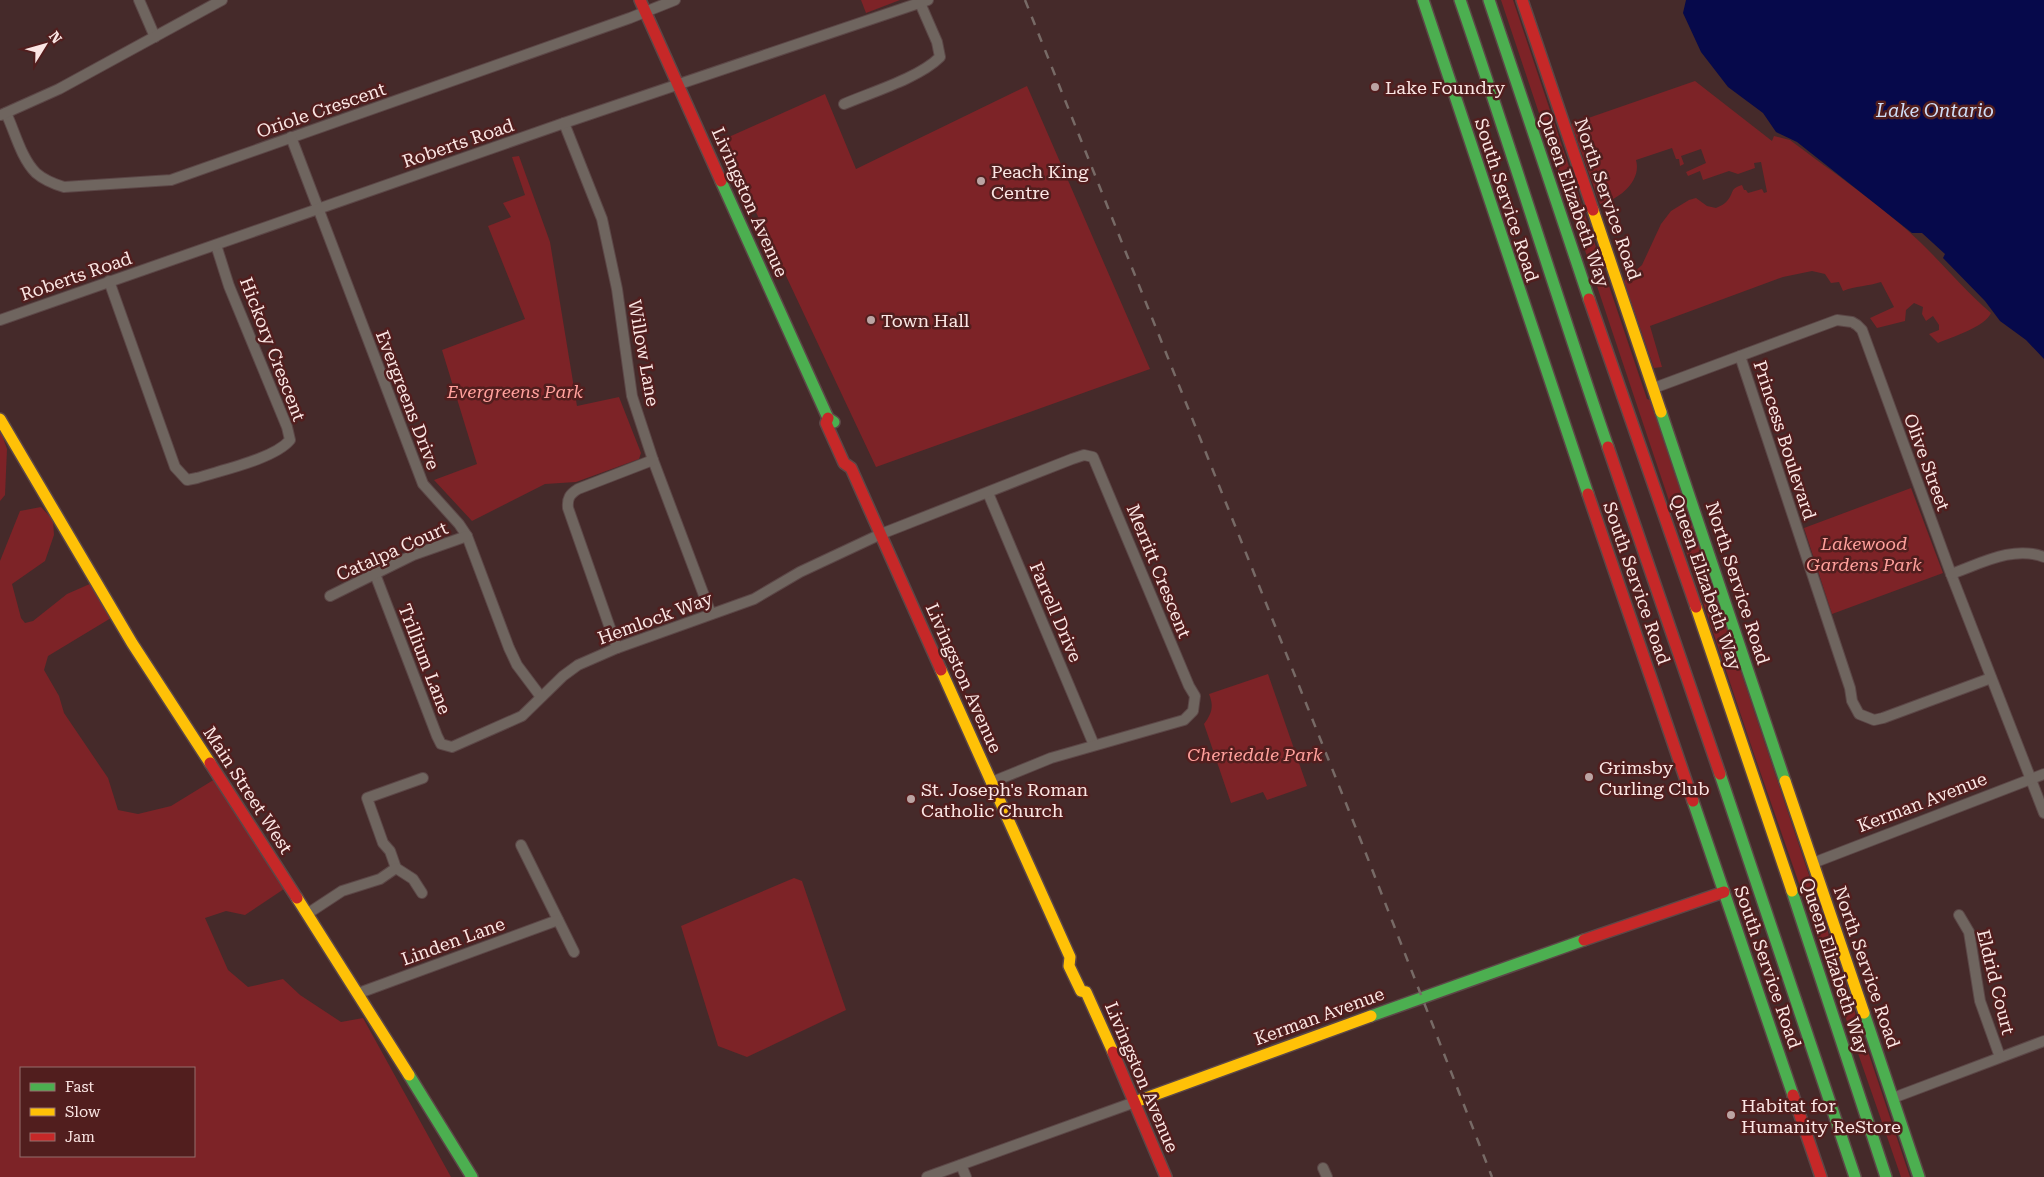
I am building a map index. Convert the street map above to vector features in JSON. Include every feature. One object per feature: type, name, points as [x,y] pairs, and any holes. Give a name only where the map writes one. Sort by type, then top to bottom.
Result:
[{"type":"main road","name":"Livingston Avenue","points":[[640,0],[828,418],[826,423],[844,463],[851,468],[1070,957],[1069,966],[1081,991],[1086,992],[1166,1177]]},
{"type":"main road","name":"South Service Road","points":[[1423,0],[1525,309],[1821,1177]]},
{"type":"main road","points":[[1460,0],[1564,319],[1689,680],[1855,1177]]},
{"type":"main road","name":"Queen Elizabeth Way","points":[[1489,0],[1594,314],[1737,724],[1886,1177]]},
{"type":"main road","name":"North Service Road","points":[[1522,0],[1918,1177]]},
{"type":"main road","name":"Main Street West","points":[[0,419],[132,643],[359,993],[472,1177]]},
{"type":"main road","name":"Kerman Avenue","points":[[1135,1102],[1416,999],[1724,892]]},
{"type":"street","points":[[139,0],[155,37]]},
{"type":"street","points":[[3,115],[59,89],[222,0]]},
{"type":"street","name":"Oriole Crescent","points":[[3,115],[26,159],[36,173],[48,181],[64,187],[171,180],[646,12],[675,0]]},
{"type":"street","points":[[844,104],[912,76],[932,66],[940,58],[937,42],[924,2]]},
{"type":"street","name":"Roberts Road","points":[[0,320],[564,123],[924,2]]},
{"type":"street","name":"Willow Lane","points":[[564,123],[602,219],[617,289],[628,380],[653,460],[710,614]]},
{"type":"street","name":"Evergreens Drive","points":[[291,137],[423,484],[459,524],[467,536],[509,648],[517,665],[542,697]]},
{"type":"street","name":"Hickory Crescent","points":[[109,281],[175,466],[182,476],[187,480],[197,478],[264,457],[284,447],[290,440],[287,427],[229,286],[216,245]]},
{"type":"street","name":"Olive Street","points":[[1654,388],[1837,320],[1846,320],[1857,324],[1862,330],[1870,349],[1890,411],[1951,574],[2044,813]]},
{"type":"street","name":"Princess Boulevard","points":[[1740,356],[1850,688],[1852,702],[1859,714],[1874,720],[1883,718],[1991,678]]},
{"type":"street","name":"Merritt Crescent","points":[[880,534],[1078,457],[1084,455],[1093,457],[1189,686],[1195,696],[1193,711],[1184,720],[1051,758],[992,782]]},
{"type":"street","points":[[617,648],[567,501],[571,493],[578,489],[653,460]]},
{"type":"street","name":"Farrell Drive","points":[[988,493],[1094,745]]},
{"type":"street","name":"Hemlock Way","points":[[452,747],[522,716],[578,665],[617,648],[754,599],[800,572],[880,534]]},
{"type":"street","name":"Catalpa Court","points":[[330,596],[413,555],[467,536]]},
{"type":"street","points":[[1951,574],[2006,554],[2022,552],[2044,557]]},
{"type":"street","name":"Trillium Lane","points":[[374,574],[437,736],[442,744],[452,747]]},
{"type":"street","name":"Kerman Avenue","points":[[1813,864],[2044,774]]},
{"type":"street","points":[[422,893],[413,879],[396,868],[390,851],[383,843],[367,798],[423,778]]},
{"type":"street","points":[[521,845],[574,952]]},
{"type":"street","points":[[308,914],[342,891],[380,878],[396,868]]},
{"type":"street","name":"Eldrid Court","points":[[1959,915],[1969,932],[1980,1001],[2000,1057]]},
{"type":"street","name":"Linden Lane","points":[[359,993],[558,920]]},
{"type":"street","points":[[1893,1098],[2044,1041]]},
{"type":"street","name":"Kerman Avenue","points":[[927,1177],[1135,1102]]},
{"type":"street","points":[[961,1165],[966,1177]]},
{"type":"green space","points":[[861,0],[900,0],[866,13]]},
{"type":"green space","points":[[1501,0],[1513,0],[1647,399],[1650,400],[1910,1177],[1901,1177],[1754,754]]},
{"type":"green space","points":[[1695,81],[1772,141],[1774,136],[1790,140],[1890,215],[1920,242],[1991,313],[1988,318],[1967,331],[1938,343],[1929,334],[1939,330],[1939,325],[1933,316],[1926,321],[1922,314],[1923,307],[1914,303],[1906,310],[1905,321],[1877,328],[1870,318],[1894,307],[1881,282],[1843,291],[1839,282],[1831,283],[1825,274],[1812,271],[1783,277],[1650,326],[1662,367],[1654,368],[1624,281],[1642,265],[1661,224],[1671,211],[1696,198],[1707,206],[1716,208],[1725,203],[1734,189],[1742,185],[1748,193],[1762,189],[1764,193],[1767,192],[1761,162],[1754,163],[1755,168],[1738,174],[1729,171],[1703,180],[1700,171],[1688,176],[1686,172],[1706,163],[1701,149],[1681,156],[1684,164],[1680,166],[1679,159],[1676,159],[1672,148],[1636,160],[1636,175],[1632,182],[1621,194],[1600,204],[1571,124]]},
{"type":"green space","name":"Peach King Centre","points":[[1027,86],[1150,369],[876,467],[722,140],[825,94],[856,169]]},
{"type":"green space","name":"Evergreens Park","points":[[519,156],[550,242],[577,406],[619,397],[641,453],[639,459],[576,482],[545,484],[472,521],[434,480],[477,464],[442,350],[525,319],[488,226],[511,217],[503,203],[525,195],[512,157]]},
{"type":"green space","points":[[0,429],[7,449],[5,495],[0,501]]},
{"type":"green space","name":"Lakewood Gardens Park","points":[[1911,488],[1943,573],[1832,614],[1804,528]]},
{"type":"green space","points":[[41,507],[53,520],[54,535],[45,561],[12,584],[21,618],[25,623],[33,621],[67,594],[92,583],[111,618],[48,656],[44,670],[59,696],[64,713],[108,778],[118,810],[138,814],[171,806],[215,779],[284,889],[245,915],[226,911],[205,918],[228,970],[248,987],[283,979],[300,995],[341,1022],[363,1018],[451,1177],[0,1177],[0,561],[20,511]]},
{"type":"green space","name":"Cheriedale Park","points":[[1268,674],[1307,786],[1267,800],[1263,792],[1231,803],[1204,724],[1211,709],[1209,694]]},
{"type":"green space","points":[[794,878],[802,881],[846,1010],[747,1057],[718,1046],[681,926]]},
{"type":"water","name":"Lake Ontario","points":[[1686,0],[2044,0],[2044,359],[2026,340],[2000,321],[1985,301],[1943,258],[1945,254],[1922,233],[1912,233],[1797,142],[1776,132],[1763,113],[1728,87],[1701,52],[1683,13]]},
{"type":"railway","points":[[1025,0],[1361,841],[1492,1177]]},
{"type":"traffic: fast","points":[[1423,0],[1588,494]]},
{"type":"traffic: fast","points":[[1460,0],[1608,447]]},
{"type":"traffic: fast","points":[[1489,0],[1589,299]]},
{"type":"traffic: fast","points":[[721,181],[828,418],[834,422]]},
{"type":"traffic: fast","points":[[1661,412],[1785,781]]},
{"type":"traffic: fast","points":[[1720,774],[1855,1177]]},
{"type":"traffic: fast","points":[[1693,801],[1793,1095]]},
{"type":"traffic: fast","points":[[1792,891],[1886,1177]]},
{"type":"traffic: fast","points":[[1371,1016],[1584,940]]},
{"type":"traffic: fast","points":[[1864,1013],[1919,1177]]},
{"type":"traffic: fast","points":[[409,1075],[472,1177]]},
{"type":"traffic: slow","points":[[1593,210],[1661,412]]},
{"type":"traffic: slow","points":[[0,419],[132,643],[210,763]]},
{"type":"traffic: slow","points":[[1696,607],[1792,891]]},
{"type":"traffic: slow","points":[[941,670],[1070,957],[1069,966],[1081,991],[1086,992],[1113,1052]]},
{"type":"traffic: slow","points":[[1785,781],[1864,1013]]},
{"type":"traffic: slow","points":[[297,898],[409,1075]]},
{"type":"traffic: slow","points":[[1135,1102],[1371,1016]]},
{"type":"traffic: jam","points":[[640,0],[721,181]]},
{"type":"traffic: jam","points":[[1522,0],[1593,210]]},
{"type":"traffic: jam","points":[[1589,299],[1696,607]]},
{"type":"traffic: jam","points":[[828,418],[826,423],[844,463],[851,468],[941,670]]},
{"type":"traffic: jam","points":[[1608,447],[1720,774]]},
{"type":"traffic: jam","points":[[1588,494],[1693,801]]},
{"type":"traffic: jam","points":[[210,763],[297,898]]},
{"type":"traffic: jam","points":[[1584,940],[1724,892]]},
{"type":"traffic: jam","points":[[1113,1052],[1166,1177]]},
{"type":"traffic: jam","points":[[1793,1095],[1821,1177]]},
{"type":"place","name":"Lake Foundry","points":[[1375,87]]},
{"type":"place","name":"Peach King Centre","points":[[981,181]]},
{"type":"place","name":"Town Hall","points":[[871,320]]},
{"type":"place","name":"Grimsby Curling Club","points":[[1589,777]]},
{"type":"place","name":"St. Joseph's Roman Catholic Church","points":[[911,799]]},
{"type":"place","name":"Habitat for Humanity ReStore","points":[[1731,1115]]}]
